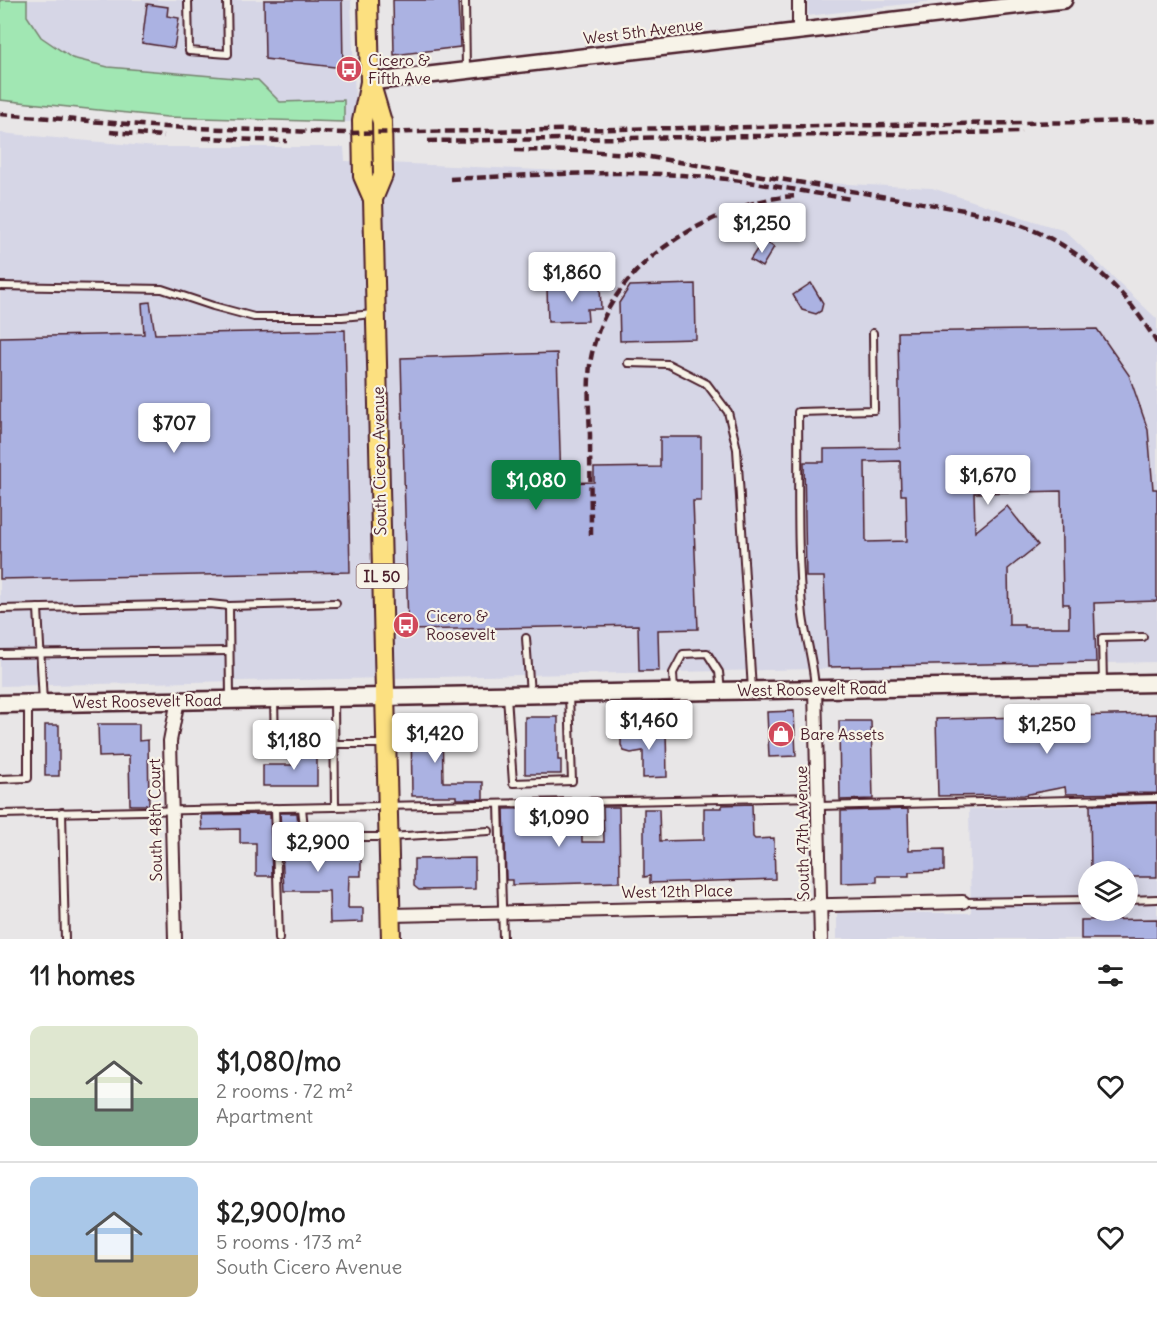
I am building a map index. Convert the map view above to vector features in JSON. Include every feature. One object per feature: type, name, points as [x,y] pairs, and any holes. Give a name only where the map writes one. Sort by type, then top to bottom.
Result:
[{"type":"main road","name":"South Cicero Avenue","points":[[368,0],[370,82],[382,122],[383,175],[373,200],[391,939]]},
{"type":"main road","name":"West Roosevelt Road","points":[[0,704],[1157,682]]},
{"type":"street","points":[[799,0],[799,30]]},
{"type":"street","name":"West 5th Avenue","points":[[370,82],[1064,0]]},
{"type":"street","name":"South 47th Avenue","points":[[815,689],[821,939]]},
{"type":"street","name":"South 48th Court","points":[[174,939],[170,741],[178,700]]},
{"type":"street","name":"West 12th Place","points":[[391,915],[963,902]]},
{"type":"lane","points":[[188,0],[189,51],[228,54],[227,0]]},
{"type":"lane","points":[[465,0],[466,70]]},
{"type":"lane","points":[[0,286],[162,289],[213,306],[254,316],[342,317],[376,314]]},
{"type":"lane","points":[[815,689],[814,671],[803,618],[800,577],[798,412],[874,410],[873,333]]},
{"type":"lane","points":[[628,363],[668,364],[707,384],[728,412],[737,449],[752,690]]},
{"type":"lane","points":[[0,609],[336,603]]},
{"type":"lane","points":[[229,606],[230,699]]},
{"type":"lane","points":[[0,779],[28,778],[39,654],[38,608]]},
{"type":"lane","points":[[1103,684],[1102,638],[1143,637]]},
{"type":"lane","points":[[526,638],[530,695]]},
{"type":"lane","points":[[0,654],[230,651]]},
{"type":"lane","points":[[674,692],[673,673],[683,654],[707,653],[719,672],[721,691]]},
{"type":"lane","points":[[507,695],[513,783],[572,781],[569,694]]},
{"type":"lane","points":[[334,698],[335,807]]},
{"type":"lane","points":[[274,699],[275,744],[386,744]]},
{"type":"lane","points":[[0,814],[499,804],[1157,798]]},
{"type":"lane","points":[[499,804],[503,939]]},
{"type":"lane","points":[[302,807],[305,837],[389,837],[489,831]]},
{"type":"lane","points":[[275,808],[279,939]]},
{"type":"lane","points":[[62,813],[65,939]]},
{"type":"lane","points":[[1138,900],[1157,899]]},
{"type":"lane","points":[[963,902],[1078,900]]},
{"type":"shaded area","points":[[27,0],[351,0],[356,122],[344,122],[344,100],[280,102],[258,80],[108,67],[72,58],[41,37],[27,16]]},
{"type":"shaded area","points":[[808,0],[939,0],[808,16]]},
{"type":"shaded area","points":[[0,133],[156,147],[344,147],[345,161],[932,188],[1065,231],[1157,319],[1157,662],[0,686]]},
{"type":"shaded area","points":[[1157,804],[1157,939],[837,939],[837,912],[971,913],[969,809]]},
{"type":"green space","points":[[0,0],[27,0],[27,16],[41,37],[72,58],[108,67],[258,80],[280,102],[344,100],[344,122],[167,117],[0,100]]},
{"type":"building","points":[[264,0],[342,0],[343,68],[265,59]]},
{"type":"building","points":[[393,0],[458,0],[460,47],[394,55]]},
{"type":"building","points":[[147,4],[168,7],[167,16],[179,18],[174,48],[142,43]]},
{"type":"building","points":[[763,240],[774,247],[762,267],[750,260]]},
{"type":"building","points":[[811,283],[823,303],[821,311],[816,314],[802,310],[793,295]]},
{"type":"building","points":[[695,284],[696,339],[620,341],[619,303],[630,286]]},
{"type":"building","points":[[600,286],[601,309],[587,309],[588,321],[548,322],[547,287]]},
{"type":"building","points":[[150,302],[155,334],[345,330],[350,572],[0,579],[0,337],[144,334],[142,303]]},
{"type":"building","points":[[1097,329],[1129,375],[1148,430],[1153,489],[1157,489],[1157,601],[1094,603],[1096,662],[828,667],[824,577],[806,577],[804,462],[824,462],[824,449],[900,448],[898,332]],"holes":[[[900,461],[901,495],[906,495],[907,541],[866,542],[865,462]],[[1061,491],[1063,604],[1069,604],[1069,627],[1009,625],[1008,569],[1038,545],[1007,506],[975,532],[974,493]]]},
{"type":"building","points":[[557,353],[561,483],[594,482],[594,468],[660,467],[660,437],[701,437],[701,501],[693,501],[698,629],[658,630],[659,671],[639,671],[638,625],[408,630],[401,358]]},
{"type":"building","name":"Bare Assets","points":[[794,711],[796,756],[769,757],[767,712]]},
{"type":"building","points":[[1157,714],[1157,793],[1066,794],[1065,787],[1024,795],[938,796],[936,719]]},
{"type":"building","points":[[525,717],[558,717],[558,760],[561,760],[561,774],[525,774]]},
{"type":"building","points":[[411,718],[442,718],[443,782],[483,782],[483,799],[456,799],[456,796],[412,796]]},
{"type":"building","points":[[839,721],[871,721],[873,799],[840,800]]},
{"type":"building","points":[[98,724],[139,724],[139,741],[148,740],[149,805],[130,805],[129,756],[99,757]]},
{"type":"building","points":[[45,725],[59,725],[59,776],[45,776]]},
{"type":"building","points":[[297,725],[317,725],[317,739],[297,739]]},
{"type":"building","points":[[666,730],[667,777],[643,778],[643,751],[631,753],[624,751],[621,738],[630,732],[642,734],[642,731]]},
{"type":"building","points":[[297,749],[317,749],[317,786],[263,786],[263,765],[297,765]]},
{"type":"building","points":[[1157,803],[1157,877],[1138,877],[1138,861],[1091,861],[1090,805]]},
{"type":"building","points":[[752,804],[753,837],[755,839],[774,838],[775,879],[650,883],[650,876],[644,877],[644,809],[659,809],[660,841],[704,840],[704,808]]},
{"type":"building","points":[[603,807],[619,807],[620,882],[512,885],[512,880],[506,880],[504,809],[582,810],[582,842],[604,842]]},
{"type":"building","points":[[908,809],[909,850],[944,849],[944,871],[909,872],[909,876],[877,876],[877,882],[841,883],[841,811]]},
{"type":"building","points":[[280,813],[297,813],[301,858],[361,858],[361,876],[349,876],[348,908],[363,908],[363,922],[330,923],[329,891],[284,891]]},
{"type":"building","points":[[270,814],[272,876],[256,876],[256,843],[240,843],[240,829],[202,830],[201,815]]},
{"type":"building","points":[[475,858],[475,889],[419,890],[414,886],[414,859]]},
{"type":"building","points":[[1157,919],[1157,939],[1081,939],[1081,921]]},
{"type":"railway","points":[[0,114],[165,127],[346,133],[1157,121]]},
{"type":"railway","points":[[110,132],[164,136]]},
{"type":"railway","points":[[428,141],[1022,132]]},
{"type":"railway","points":[[203,138],[287,141]]},
{"type":"railway","points":[[515,150],[632,154],[964,210],[1002,219],[1037,232],[1078,255],[1114,286],[1144,322],[1157,343]]},
{"type":"railway","points":[[450,179],[642,173],[742,181],[851,199]]},
{"type":"railway","points":[[591,535],[590,367],[596,337],[614,299],[640,267],[691,230],[756,202],[798,196]]},
{"type":"place","name":"Cicero & Fifth Ave","points":[[349,69]]},
{"type":"place","name":"Cicero & Roosevelt","points":[[406,625]]},
{"type":"place","name":"Bare Assets","points":[[781,734]]}]
